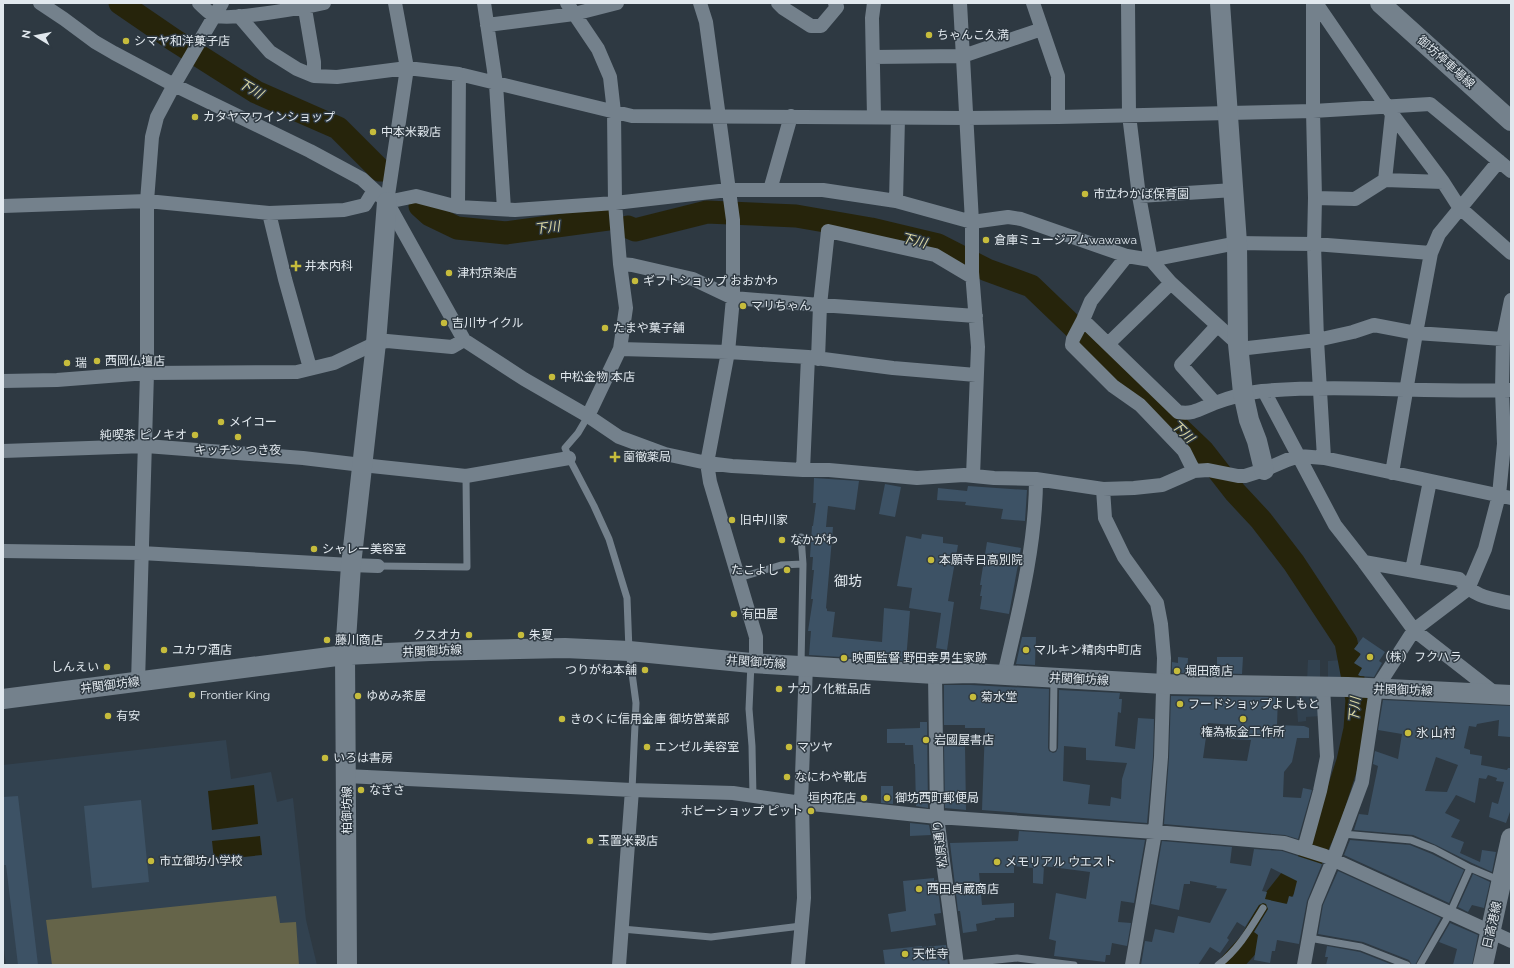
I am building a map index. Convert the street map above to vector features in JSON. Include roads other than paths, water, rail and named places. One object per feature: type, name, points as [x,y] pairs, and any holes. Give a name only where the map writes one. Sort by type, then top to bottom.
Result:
[{"type":"main road","points":[[1220,3],[1237,243],[1238,347],[1243,393],[1249,420],[1257,441],[1264,470]]},
{"type":"main road","name":"御坊停車場線","points":[[1380,3],[1511,121]]},
{"type":"main road","name":"柏御坊線","points":[[347,965],[345,655],[351,565],[376,343],[380,196]]},
{"type":"main road","name":"井関御坊線","points":[[3,699],[345,655],[430,651],[565,648],[629,651],[753,663],[935,674],[971,673],[1164,684],[1362,688],[1504,694]]},
{"type":"main road","name":"日高港線","points":[[1483,965],[1490,931],[1506,882],[1511,838]]},
{"type":"street","points":[[40,3],[95,42],[174,85],[310,151],[362,179],[380,196],[464,340],[524,379],[588,416],[619,437],[665,454],[707,463],[803,470],[829,470],[917,478],[964,474],[973,476],[1036,479],[1103,488],[1134,488],[1162,485],[1201,471],[1245,476],[1299,456],[1324,458],[1505,496]]},
{"type":"street","points":[[199,3],[214,16],[239,16],[324,3]]},
{"type":"street","points":[[138,682],[146,446],[147,201],[152,137],[157,117],[222,3]]},
{"type":"street","points":[[380,196],[407,68],[395,3]]},
{"type":"street","points":[[484,3],[496,84],[504,209]]},
{"type":"street","points":[[487,25],[570,8],[617,3]]},
{"type":"street","points":[[700,3],[706,22],[732,220],[733,298],[728,352],[707,463],[710,482],[756,637],[753,663]]},
{"type":"street","points":[[778,3],[783,8],[811,26],[821,26],[837,7],[835,3]]},
{"type":"street","points":[[874,3],[872,18],[874,117]]},
{"type":"street","points":[[960,3],[972,222],[972,274],[978,347],[973,476]]},
{"type":"street","points":[[1033,3],[1058,76],[1058,117]]},
{"type":"street","points":[[1128,3],[1129,115],[1139,196],[1151,260],[1171,283],[1238,347],[1317,340],[1353,332],[1374,325],[1416,333],[1503,340]]},
{"type":"street","points":[[1313,3],[1314,244],[1317,340],[1324,458]]},
{"type":"street","points":[[1316,3],[1389,111],[1459,207],[1511,253]]},
{"type":"street","points":[[305,5],[314,62],[314,76]]},
{"type":"street","points":[[570,8],[598,49],[610,77],[614,112],[615,203],[620,264],[626,308],[620,349],[588,416]]},
{"type":"street","points":[[239,16],[270,52],[297,69],[314,76],[336,77],[407,68],[459,74],[632,116],[898,118],[1058,117],[1228,112],[1389,111],[1430,104],[1511,171]]},
{"type":"street","points":[[873,57],[963,56],[1042,30]]},
{"type":"street","points":[[458,207],[459,74]]},
{"type":"street","points":[[1386,180],[1389,111]]},
{"type":"street","points":[[770,190],[791,116]]},
{"type":"street","points":[[896,201],[898,118]]},
{"type":"street","points":[[1392,473],[1431,253],[1439,234],[1459,207],[1499,161]]},
{"type":"street","points":[[1315,198],[1355,199],[1386,180],[1442,182]]},
{"type":"street","points":[[3,206],[147,201],[269,213],[344,210],[365,204],[380,196],[416,196],[458,207],[515,210],[729,196],[770,190],[823,190],[896,201],[972,222],[1008,217],[1021,219],[1127,256],[1151,260],[1237,243],[1314,244],[1431,253]]},
{"type":"street","points":[[1139,196],[1234,190]]},
{"type":"street","points":[[269,213],[285,279],[310,368]]},
{"type":"street","points":[[803,470],[813,358],[828,231],[935,256],[972,274]]},
{"type":"street","points":[[1127,256],[1090,301],[1082,322],[1073,339],[1072,345],[1113,386],[1140,405],[1201,471]]},
{"type":"street","points":[[620,264],[632,265],[693,279],[733,298],[976,316]]},
{"type":"street","points":[[1108,344],[1171,283]]},
{"type":"street","points":[[1304,965],[1315,903],[1329,858],[1342,834],[1362,782],[1362,688],[1414,630],[1468,589],[1505,496],[1504,444],[1507,390],[1503,340],[1511,300]]},
{"type":"street","points":[[1082,322],[1108,344],[1178,412],[1189,414],[1243,393],[1264,391],[1321,388],[1507,390]]},
{"type":"street","points":[[1215,403],[1182,365],[1217,326]]},
{"type":"street","points":[[3,381],[57,380],[147,373],[297,372],[334,362],[376,343],[388,341],[452,347],[464,340]]},
{"type":"street","points":[[620,349],[728,352],[813,358],[976,375]]},
{"type":"street","points":[[1264,391],[1335,525],[1414,630],[1504,694]]},
{"type":"street","points":[[3,451],[146,446],[303,458],[362,466],[466,476],[569,458]]},
{"type":"street","points":[[1004,675],[1019,612],[1030,551],[1036,497],[1036,479]]},
{"type":"street","points":[[1412,570],[1430,481]]},
{"type":"street","points":[[1103,488],[1105,518],[1124,557],[1157,603],[1161,624],[1164,658],[1161,758],[1155,832],[1132,965]]},
{"type":"street","points":[[3,551],[142,553],[378,566]]},
{"type":"street","points":[[1364,562],[1459,579],[1468,589],[1485,597],[1511,603]]},
{"type":"street","points":[[798,965],[804,898],[801,803],[803,665]]},
{"type":"street","name":"松原通り","points":[[935,674],[937,817],[957,965]]},
{"type":"street","points":[[1304,849],[1320,791],[1327,757],[1323,687]]},
{"type":"street","points":[[346,776],[632,790],[733,793],[801,803],[937,817],[1155,832],[1284,844],[1329,858],[1511,941]]},
{"type":"street","points":[[619,965],[632,790]]},
{"type":"lane","points":[[588,416],[578,433],[565,448],[609,539],[627,598],[629,651],[636,703],[632,790]]},
{"type":"lane","points":[[378,566],[467,567],[466,476]]},
{"type":"lane","points":[[801,537],[803,564],[803,665]]},
{"type":"lane","points":[[739,578],[781,565],[803,564]]},
{"type":"lane","points":[[753,663],[749,709],[752,746],[753,797]]},
{"type":"lane","points":[[1053,748],[1054,678]]},
{"type":"lane","points":[[1342,834],[1411,840],[1434,849],[1470,868],[1506,882]]},
{"type":"lane","points":[[1420,965],[1450,913],[1470,868]]},
{"type":"lane","points":[[1218,965],[1229,957],[1238,947],[1263,908]]},
{"type":"lane","points":[[622,929],[711,937],[801,926]]},
{"type":"lane","points":[[1309,938],[1361,947],[1407,965]]},
{"type":"lane","points":[[957,965],[1017,958],[1074,965]]},
{"type":"waterway","name":"下川","points":[[120,3],[174,40],[256,92],[338,128],[380,170]]},
{"type":"waterway","name":"下川","points":[[420,206],[430,215],[457,228],[506,233],[608,219]]},
{"type":"waterway","name":"下川","points":[[628,227],[635,230],[707,212],[796,216],[871,229],[938,245],[987,270],[1031,286],[1203,451],[1235,492],[1261,520],[1294,563],[1346,642],[1357,700],[1355,729],[1348,761],[1328,823],[1311,860],[1296,873],[1273,902],[1251,942],[1230,965]]},
{"type":"place","name":"ちゃんこ久満","points":[[929,35]]},
{"type":"place","name":"シマヤ和洋菓子店","points":[[126,41]]},
{"type":"place","name":"カタヤマワインショップ","points":[[195,117]]},
{"type":"place","name":"中本米穀店","points":[[373,132]]},
{"type":"place","name":"市立わかば保育園","points":[[1085,194]]},
{"type":"place","name":"倉庫ミュージアムwawawa","points":[[986,240]]},
{"type":"place","name":"井本内科","points":[[296,266]]},
{"type":"place","name":"津村京染店","points":[[449,273]]},
{"type":"place","name":"ギフトショップ おおかわ","points":[[635,281]]},
{"type":"place","name":"マリちゃん","points":[[743,306]]},
{"type":"place","name":"吉川サイクル","points":[[444,323]]},
{"type":"place","name":"たまや菓子舗","points":[[605,328]]},
{"type":"place","name":"西岡仏壇店","points":[[97,361]]},
{"type":"place","name":"瑞","points":[[67,363]]},
{"type":"place","name":"中松金物 本店","points":[[552,377]]},
{"type":"place","name":"メイコー","points":[[221,422]]},
{"type":"place","name":"純喫茶 ピノキオ","points":[[195,435]]},
{"type":"place","name":"キッチン つき夜","points":[[238,437]]},
{"type":"place","name":"薗徹薬局","points":[[615,457]]},
{"type":"place","name":"旧中川家","points":[[732,520]]},
{"type":"place","name":"なかがわ","points":[[782,540]]},
{"type":"place","name":"シャレー美容室","points":[[314,549]]},
{"type":"place","name":"本願寺日高別院","points":[[931,560]]},
{"type":"place","name":"たこよし","points":[[787,570]]},
{"type":"place","name":"有田屋","points":[[734,614]]},
{"type":"place","name":"クスオカ","points":[[469,635]]},
{"type":"place","name":"朱夏","points":[[521,635]]},
{"type":"place","name":"藤川商店","points":[[327,640]]},
{"type":"place","name":"ユカワ酒店","points":[[164,650]]},
{"type":"place","name":"マルキン精肉中町店","points":[[1026,650]]},
{"type":"place","name":"（株）フクハラ","points":[[1370,657]]},
{"type":"place","name":"映画監督 野田幸男生家跡","points":[[844,658]]},
{"type":"place","name":"しんえい","points":[[107,667]]},
{"type":"place","name":"つりがね本舗","points":[[645,670]]},
{"type":"place","name":"堀田商店","points":[[1177,671]]},
{"type":"place","name":"ナカノ化粧品店","points":[[779,689]]},
{"type":"place","name":"Frontier King","points":[[192,695]]},
{"type":"place","name":"ゆめみ茶屋","points":[[358,696]]},
{"type":"place","name":"菊水堂","points":[[973,697]]},
{"type":"place","name":"フードショップよしもと","points":[[1180,704]]},
{"type":"place","name":"有安","points":[[108,716]]},
{"type":"place","name":"きのくに信用金庫 御坊営業部","points":[[562,719]]},
{"type":"place","name":"権為板金工作所","points":[[1243,719]]},
{"type":"place","name":"氷 山村","points":[[1408,733]]},
{"type":"place","name":"岩國屋書店","points":[[926,740]]},
{"type":"place","name":"エンゼル美容室","points":[[647,747]]},
{"type":"place","name":"マツヤ","points":[[789,747]]},
{"type":"place","name":"いろは書房","points":[[325,758]]},
{"type":"place","name":"なにわや靴店","points":[[787,777]]},
{"type":"place","name":"なぎさ","points":[[361,790]]},
{"type":"place","name":"垣内花店","points":[[864,798]]},
{"type":"place","name":"御坊西町郵便局","points":[[887,798]]},
{"type":"place","name":"ホビーショップ ピット","points":[[811,811]]},
{"type":"place","name":"玉置米穀店","points":[[590,841]]},
{"type":"place","name":"市立御坊小学校","points":[[151,861]]},
{"type":"place","name":"メモリアル ウエスト","points":[[997,862]]},
{"type":"place","name":"西田貞蔵商店","points":[[919,889]]},
{"type":"place","name":"天性寺","points":[[905,954]]},
{"type":"district","name":"御坊","points":[[848,581]]}]
